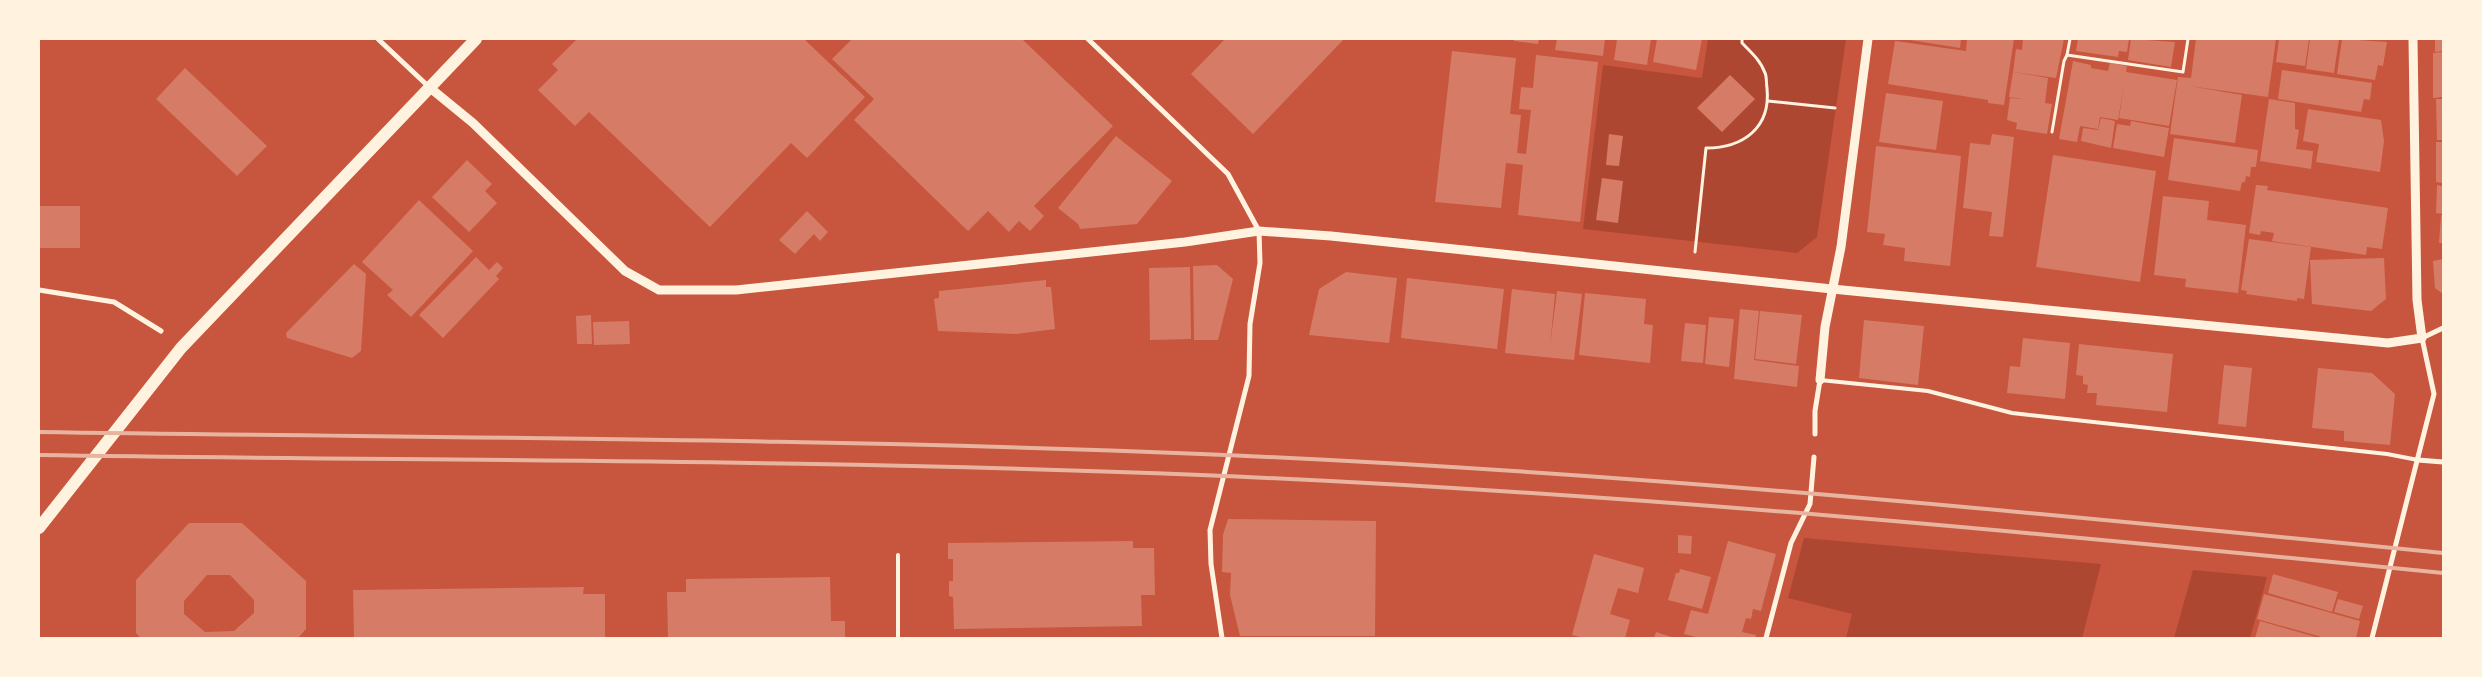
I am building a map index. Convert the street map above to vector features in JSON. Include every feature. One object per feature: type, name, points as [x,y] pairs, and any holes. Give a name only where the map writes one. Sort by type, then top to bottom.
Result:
[{"type":"main road","points":[[39,528],[181,348],[476,39]]},
{"type":"street","points":[[378,39],[429,87],[472,123],[625,271],[659,290],[736,290],[1185,242],[1259,232],[1331,236],[2370,342],[2422,338],[2443,328]]},
{"type":"street","points":[[1088,39],[1228,174],[1259,232],[1260,263],[1250,324],[1249,376],[1210,530],[1210,564],[1222,638]]},
{"type":"street","points":[[1815,434],[1815,412],[1832,288],[1840,247],[1868,39]]},
{"type":"street","points":[[2372,638],[2434,394],[2422,338],[2417,300],[2413,39]]},
{"type":"street","points":[[39,290],[114,302],[161,331]]},
{"type":"street","points":[[1766,638],[1791,543],[1810,504],[1814,457]]},
{"type":"street","points":[[2418,460],[2443,462]]},
{"type":"lane","points":[[1820,380],[1928,392],[2012,413],[2387,454],[2418,460]]},
{"type":"lane","points":[[898,555],[898,638]]},
{"type":"path","points":[[1693,273],[1706,148],[1724,148],[1742,141],[1756,128],[1766,112],[1768,100],[1766,73],[1756,56],[1742,43],[1742,39]]},
{"type":"path","points":[[2052,132],[2064,61],[2070,39]]},
{"type":"path","points":[[2067,55],[2183,72],[2188,39]]},
{"type":"path","points":[[1768,100],[1858,111]]},
{"type":"shaded area","points":[[1708,39],[1846,39],[1817,237],[1797,253],[1583,229],[1603,65],[1702,78]]},
{"type":"shaded area","points":[[1804,538],[2101,564],[2082,638],[1846,638],[1852,614],[1788,598]]},
{"type":"shaded area","points":[[2193,570],[2267,577],[2250,638],[2174,638]]},
{"type":"building","points":[[577,39],[804,39],[865,97],[807,158],[791,143],[710,227],[589,112],[575,126],[538,90],[558,70],[552,64]]},
{"type":"building","points":[[852,39],[1022,39],[1113,126],[1034,206],[1044,216],[1030,231],[1019,221],[1009,232],[988,211],[968,231],[854,120],[874,99],[832,59]]},
{"type":"building","points":[[1225,39],[1344,39],[1253,134],[1191,74]]},
{"type":"building","points":[[1514,39],[1539,39],[1538,44],[1514,41]]},
{"type":"building","points":[[1557,39],[1605,39],[1603,56],[1555,50]]},
{"type":"building","points":[[1617,39],[1651,39],[1647,65],[1614,60]]},
{"type":"building","points":[[1657,39],[1702,39],[1696,70],[1653,62]]},
{"type":"building","points":[[1904,39],[1961,39],[1960,48]]},
{"type":"building","points":[[1967,39],[2014,39],[2004,105],[1988,103],[1988,100],[1888,84],[1895,41],[1966,51]]},
{"type":"building","points":[[2023,39],[2064,39],[2056,78],[2013,72],[2016,49],[2022,50]]},
{"type":"building","points":[[2078,39],[2129,39],[2127,52],[2119,51],[2118,57],[2076,51]]},
{"type":"building","points":[[2131,39],[2175,42],[2171,67],[2128,60]]},
{"type":"building","points":[[2196,39],[2276,39],[2268,97],[2189,86],[2242,95],[2235,143],[2170,134],[2178,77],[2191,78]]},
{"type":"building","points":[[2279,39],[2309,39],[2305,66],[2276,62]]},
{"type":"building","points":[[2310,39],[2339,39],[2334,73],[2306,69]]},
{"type":"building","points":[[2342,39],[2387,42],[2383,66],[2378,65],[2375,80],[2337,74]]},
{"type":"building","points":[[2435,39],[2443,39],[2443,51],[2435,52]]},
{"type":"building","points":[[1452,51],[1516,58],[1510,114],[1521,115],[1517,153],[1526,154],[1531,110],[1519,109],[1521,87],[1533,88],[1536,55],[1598,62],[1580,222],[1518,215],[1523,165],[1506,163],[1501,208],[1435,202]]},
{"type":"building","points":[[2443,52],[2443,97],[2433,98],[2433,53]]},
{"type":"building","points":[[2073,61],[2091,65],[2091,68],[2108,71],[2110,63],[2127,66],[2126,72],[2177,80],[2169,126],[2119,118],[2124,85],[2118,120],[2100,117],[2098,129],[2080,126],[2077,142],[2059,139]]},
{"type":"building","points":[[185,68],[267,146],[237,176],[156,99]]},
{"type":"building","points":[[2282,70],[2372,83],[2370,100],[2364,99],[2361,112],[2278,99]]},
{"type":"building","points":[[2013,72],[2048,78],[2045,103],[2052,104],[2047,134],[2016,129],[2017,123],[2007,120],[2010,98],[2023,99],[2009,97]]},
{"type":"building","points":[[1730,75],[1755,99],[1722,132],[1697,108]]},
{"type":"building","points":[[1886,93],[1943,101],[1936,150],[1879,142]]},
{"type":"building","points":[[2269,99],[2295,103],[2295,129],[2299,130],[2296,149],[2313,151],[2311,169],[2260,161]]},
{"type":"building","points":[[2436,99],[2443,99],[2443,140],[2437,140]]},
{"type":"building","points":[[2308,109],[2381,120],[2384,141],[2380,172],[2316,162],[2319,144],[2303,141]]},
{"type":"building","points":[[2101,118],[2115,121],[2111,148],[2081,141],[2083,128],[2098,130]]},
{"type":"building","points":[[2131,121],[2169,128],[2164,157],[2113,148],[2117,124],[2130,126]]},
{"type":"building","points":[[1609,134],[1623,136],[1619,166],[1606,165]]},
{"type":"building","points":[[1992,134],[2014,137],[2003,237],[1989,236],[1992,212],[1963,208],[1970,143],[1990,145]]},
{"type":"building","points":[[1116,136],[1172,181],[1137,224],[1080,229],[1078,224],[1058,208]]},
{"type":"building","points":[[2174,138],[2258,150],[2256,167],[2251,167],[2250,177],[2246,176],[2240,191],[2168,180]]},
{"type":"building","points":[[2436,142],[2443,142],[2443,183],[2436,182]]},
{"type":"building","points":[[1876,146],[1961,156],[1950,266],[1904,261],[1905,248],[1883,245],[1885,234],[1867,232]]},
{"type":"building","points":[[2053,155],[2156,171],[2140,282],[2036,267]]},
{"type":"building","points":[[467,160],[492,184],[485,191],[497,203],[469,232],[432,197]]},
{"type":"building","points":[[1602,178],[1623,181],[1618,223],[1596,220]]},
{"type":"building","points":[[2256,185],[2268,186],[2267,190],[2388,208],[2382,249],[2367,247],[2366,255],[2272,241],[2274,233],[2261,231],[2260,235],[2249,233]]},
{"type":"building","points":[[2437,185],[2443,186],[2443,214],[2436,213]]},
{"type":"building","points":[[2163,196],[2209,201],[2207,220],[2246,225],[2238,293],[2185,287],[2186,279],[2154,275]]},
{"type":"building","points":[[419,200],[473,251],[411,317],[387,295],[393,290],[362,262]]},
{"type":"building","points":[[39,206],[80,206],[80,248],[39,248]]},
{"type":"building","points":[[807,211],[828,232],[820,241],[814,234],[795,254],[779,240]]},
{"type":"building","points":[[2441,215],[2443,215],[2443,243],[2439,243]]},
{"type":"building","points":[[2249,239],[2311,247],[2304,299],[2297,298],[2297,301],[2246,294],[2247,291],[2241,290]]},
{"type":"building","points":[[476,257],[489,270],[497,262],[503,268],[496,276],[499,279],[443,338],[419,315]]},
{"type":"building","points":[[2384,258],[2386,299],[2371,311],[2312,304],[2310,260]]},
{"type":"building","points":[[2443,259],[2443,294],[2435,288],[2433,261]]},
{"type":"building","points":[[354,264],[366,274],[361,351],[352,358],[287,338],[286,333]]},
{"type":"building","points":[[1217,265],[1233,279],[1218,340],[1194,340],[1193,266]]},
{"type":"building","points":[[1190,267],[1191,339],[1150,340],[1149,268]]},
{"type":"building","points":[[1346,272],[1397,278],[1389,343],[1309,335],[1319,289]]},
{"type":"building","points":[[1407,278],[1504,289],[1497,349],[1401,338]]},
{"type":"building","points":[[1046,280],[1046,287],[1051,287],[1055,329],[1016,334],[938,331],[934,299],[939,298],[939,291]]},
{"type":"building","points":[[1512,289],[1555,294],[1550,346],[1557,291],[1582,294],[1574,360],[1505,353]]},
{"type":"building","points":[[1585,293],[1646,299],[1644,324],[1653,325],[1650,363],[1579,355]]},
{"type":"building","points":[[1740,309],[1759,311],[1754,360],[1799,366],[1797,387],[1734,379]]},
{"type":"building","points":[[1760,311],[1802,315],[1796,364],[1755,359]]},
{"type":"building","points":[[591,315],[592,344],[577,344],[576,316]]},
{"type":"building","points":[[1709,317],[1734,319],[1729,367],[1705,364]]},
{"type":"building","points":[[1864,320],[1924,326],[1918,385],[1859,378]]},
{"type":"building","points":[[629,321],[630,344],[594,345],[593,322]]},
{"type":"building","points":[[1685,323],[1706,325],[1703,363],[1681,361]]},
{"type":"building","points":[[2023,338],[2070,343],[2065,399],[2007,393],[2010,366],[2020,367]]},
{"type":"building","points":[[2079,344],[2173,354],[2167,412],[2096,405],[2097,393],[2087,393],[2088,385],[2083,384],[2083,376],[2076,375]]},
{"type":"building","points":[[2224,365],[2252,368],[2246,427],[2218,424]]},
{"type":"building","points":[[2318,368],[2372,373],[2395,394],[2390,445],[2344,441],[2344,431],[2312,428]]},
{"type":"building","points":[[1228,519],[1376,521],[1375,636],[1240,636],[1230,595],[1231,573],[1222,572],[1223,535]]},
{"type":"building","points":[[189,523],[242,523],[306,581],[306,629],[298,638],[141,638],[136,633],[136,580]],"holes":[[[207,575],[230,575],[254,600],[254,613],[234,631],[205,632],[184,614],[184,601]]]},
{"type":"building","points":[[1678,535],[1692,536],[1691,554],[1678,553]]},
{"type":"building","points":[[1133,541],[1133,548],[1154,548],[1155,595],[1141,595],[1142,626],[954,629],[953,597],[949,596],[949,581],[953,581],[953,559],[948,559],[948,543]]},
{"type":"building","points":[[1728,541],[1776,554],[1761,611],[1753,609],[1751,619],[1746,618],[1742,632],[1756,635],[1755,638],[1700,638],[1684,634],[1691,610],[1708,614]]},
{"type":"building","points":[[1594,554],[1644,568],[1638,593],[1618,588],[1610,614],[1630,620],[1625,638],[1585,638],[1572,635]]},
{"type":"building","points":[[1680,569],[1711,577],[1702,609],[1668,600],[1676,573],[1679,573]]},
{"type":"building","points":[[2273,574],[2338,592],[2332,612],[2268,593]]},
{"type":"building","points":[[830,577],[831,621],[845,621],[845,638],[668,638],[667,592],[686,592],[686,579]]},
{"type":"building","points":[[584,587],[583,594],[605,594],[605,638],[354,638],[353,590]]},
{"type":"building","points":[[2264,594],[2360,621],[2356,638],[2325,638],[2257,619]]},
{"type":"building","points":[[2338,599],[2363,606],[2359,619],[2334,612]]},
{"type":"building","points":[[2260,621],[2319,638],[2255,638]]},
{"type":"building","points":[[1656,632],[1675,638],[1654,638]]},
{"type":"railway","points":[[39,432],[620,439],[911,445],[1357,461],[1667,482],[1978,508],[2443,553]]},
{"type":"railway","points":[[39,455],[765,463],[1056,470],[1357,482],[1823,515],[2443,573]]}]
